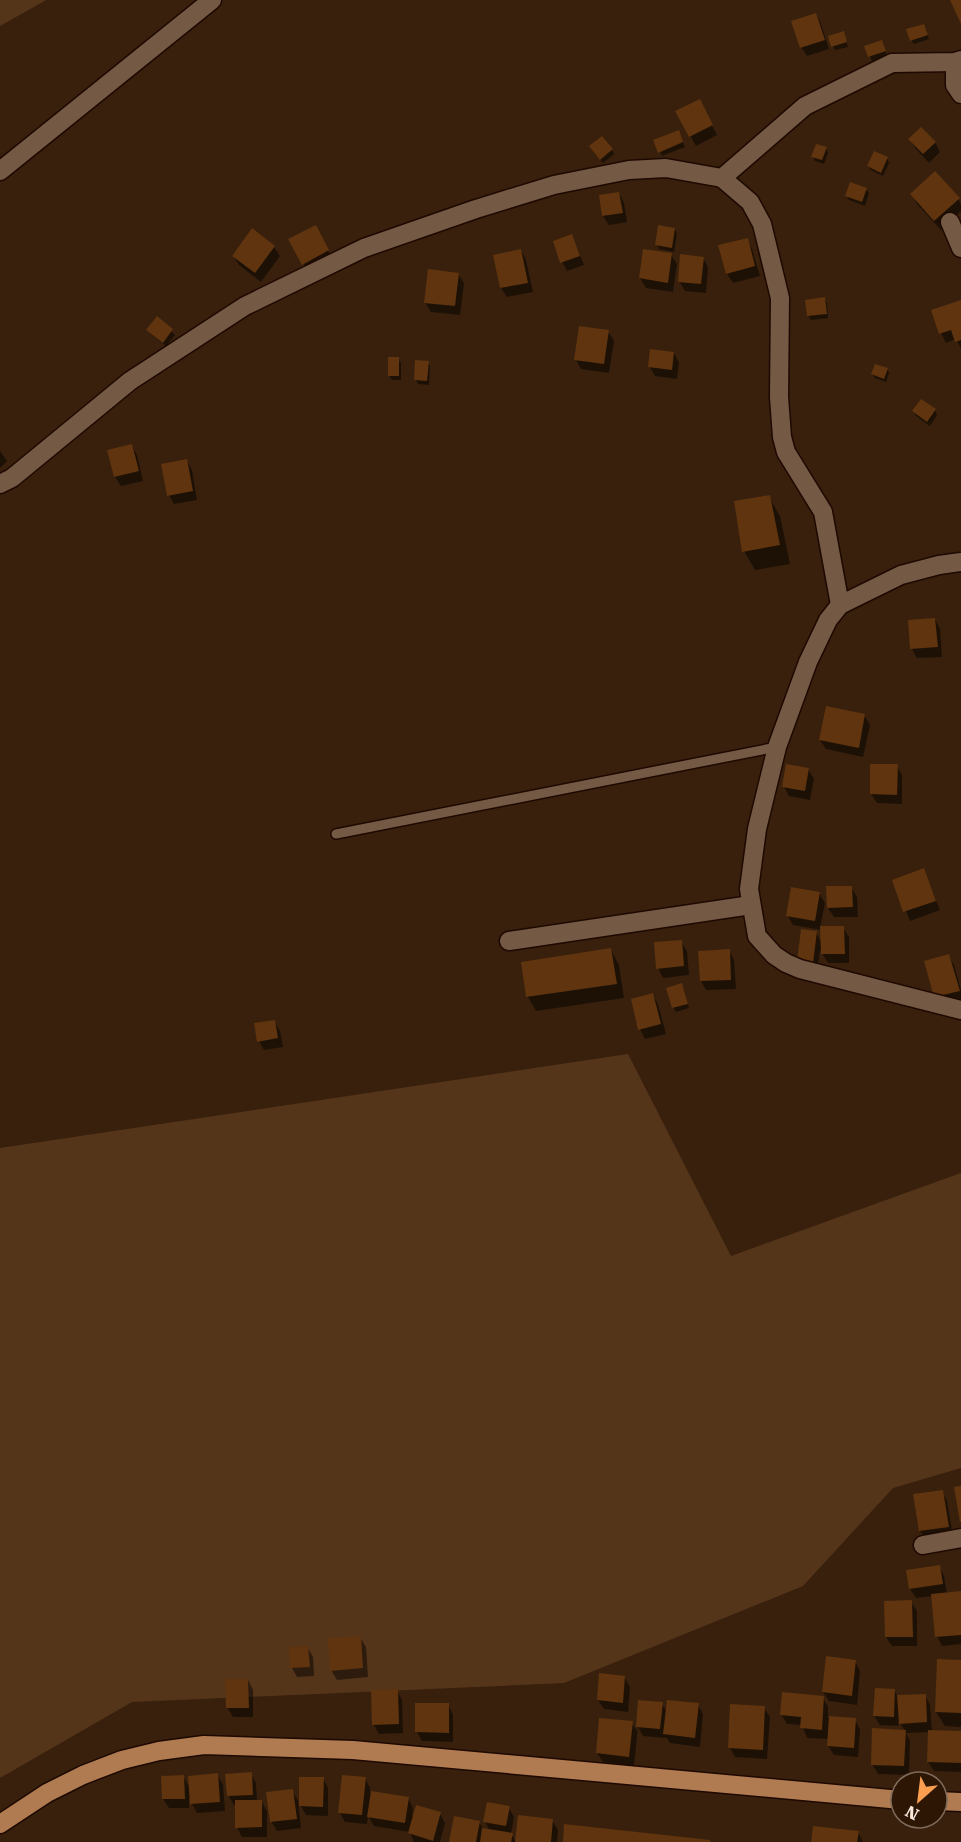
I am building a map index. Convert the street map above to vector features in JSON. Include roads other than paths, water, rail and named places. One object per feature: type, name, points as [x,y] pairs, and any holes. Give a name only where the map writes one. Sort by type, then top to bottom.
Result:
[{"type":"main road","points":[[0,1824],[47,1793],[112,1764],[159,1751],[204,1745],[353,1750],[889,1799]]},
{"type":"street","points":[[0,171],[212,0]]},
{"type":"street","points":[[722,178],[805,106],[892,63],[958,61],[955,86],[961,94]]},
{"type":"street","points":[[0,484],[12,478],[130,381],[244,306],[364,248],[476,208],[554,185],[629,170],[666,168],[722,178],[750,202],[762,224],[780,298],[779,397],[782,437],[786,452],[823,512],[840,605]]},
{"type":"street","points":[[950,222],[961,248]]},
{"type":"street","points":[[961,562],[901,575],[840,605],[828,620],[808,662],[777,747],[757,829],[749,889],[757,936],[774,955],[786,963],[800,969],[961,1010]]},
{"type":"street","points":[[509,941],[751,905]]},
{"type":"street","points":[[923,1545],[961,1538]]},
{"type":"lane","points":[[336,834],[777,747]]}]
